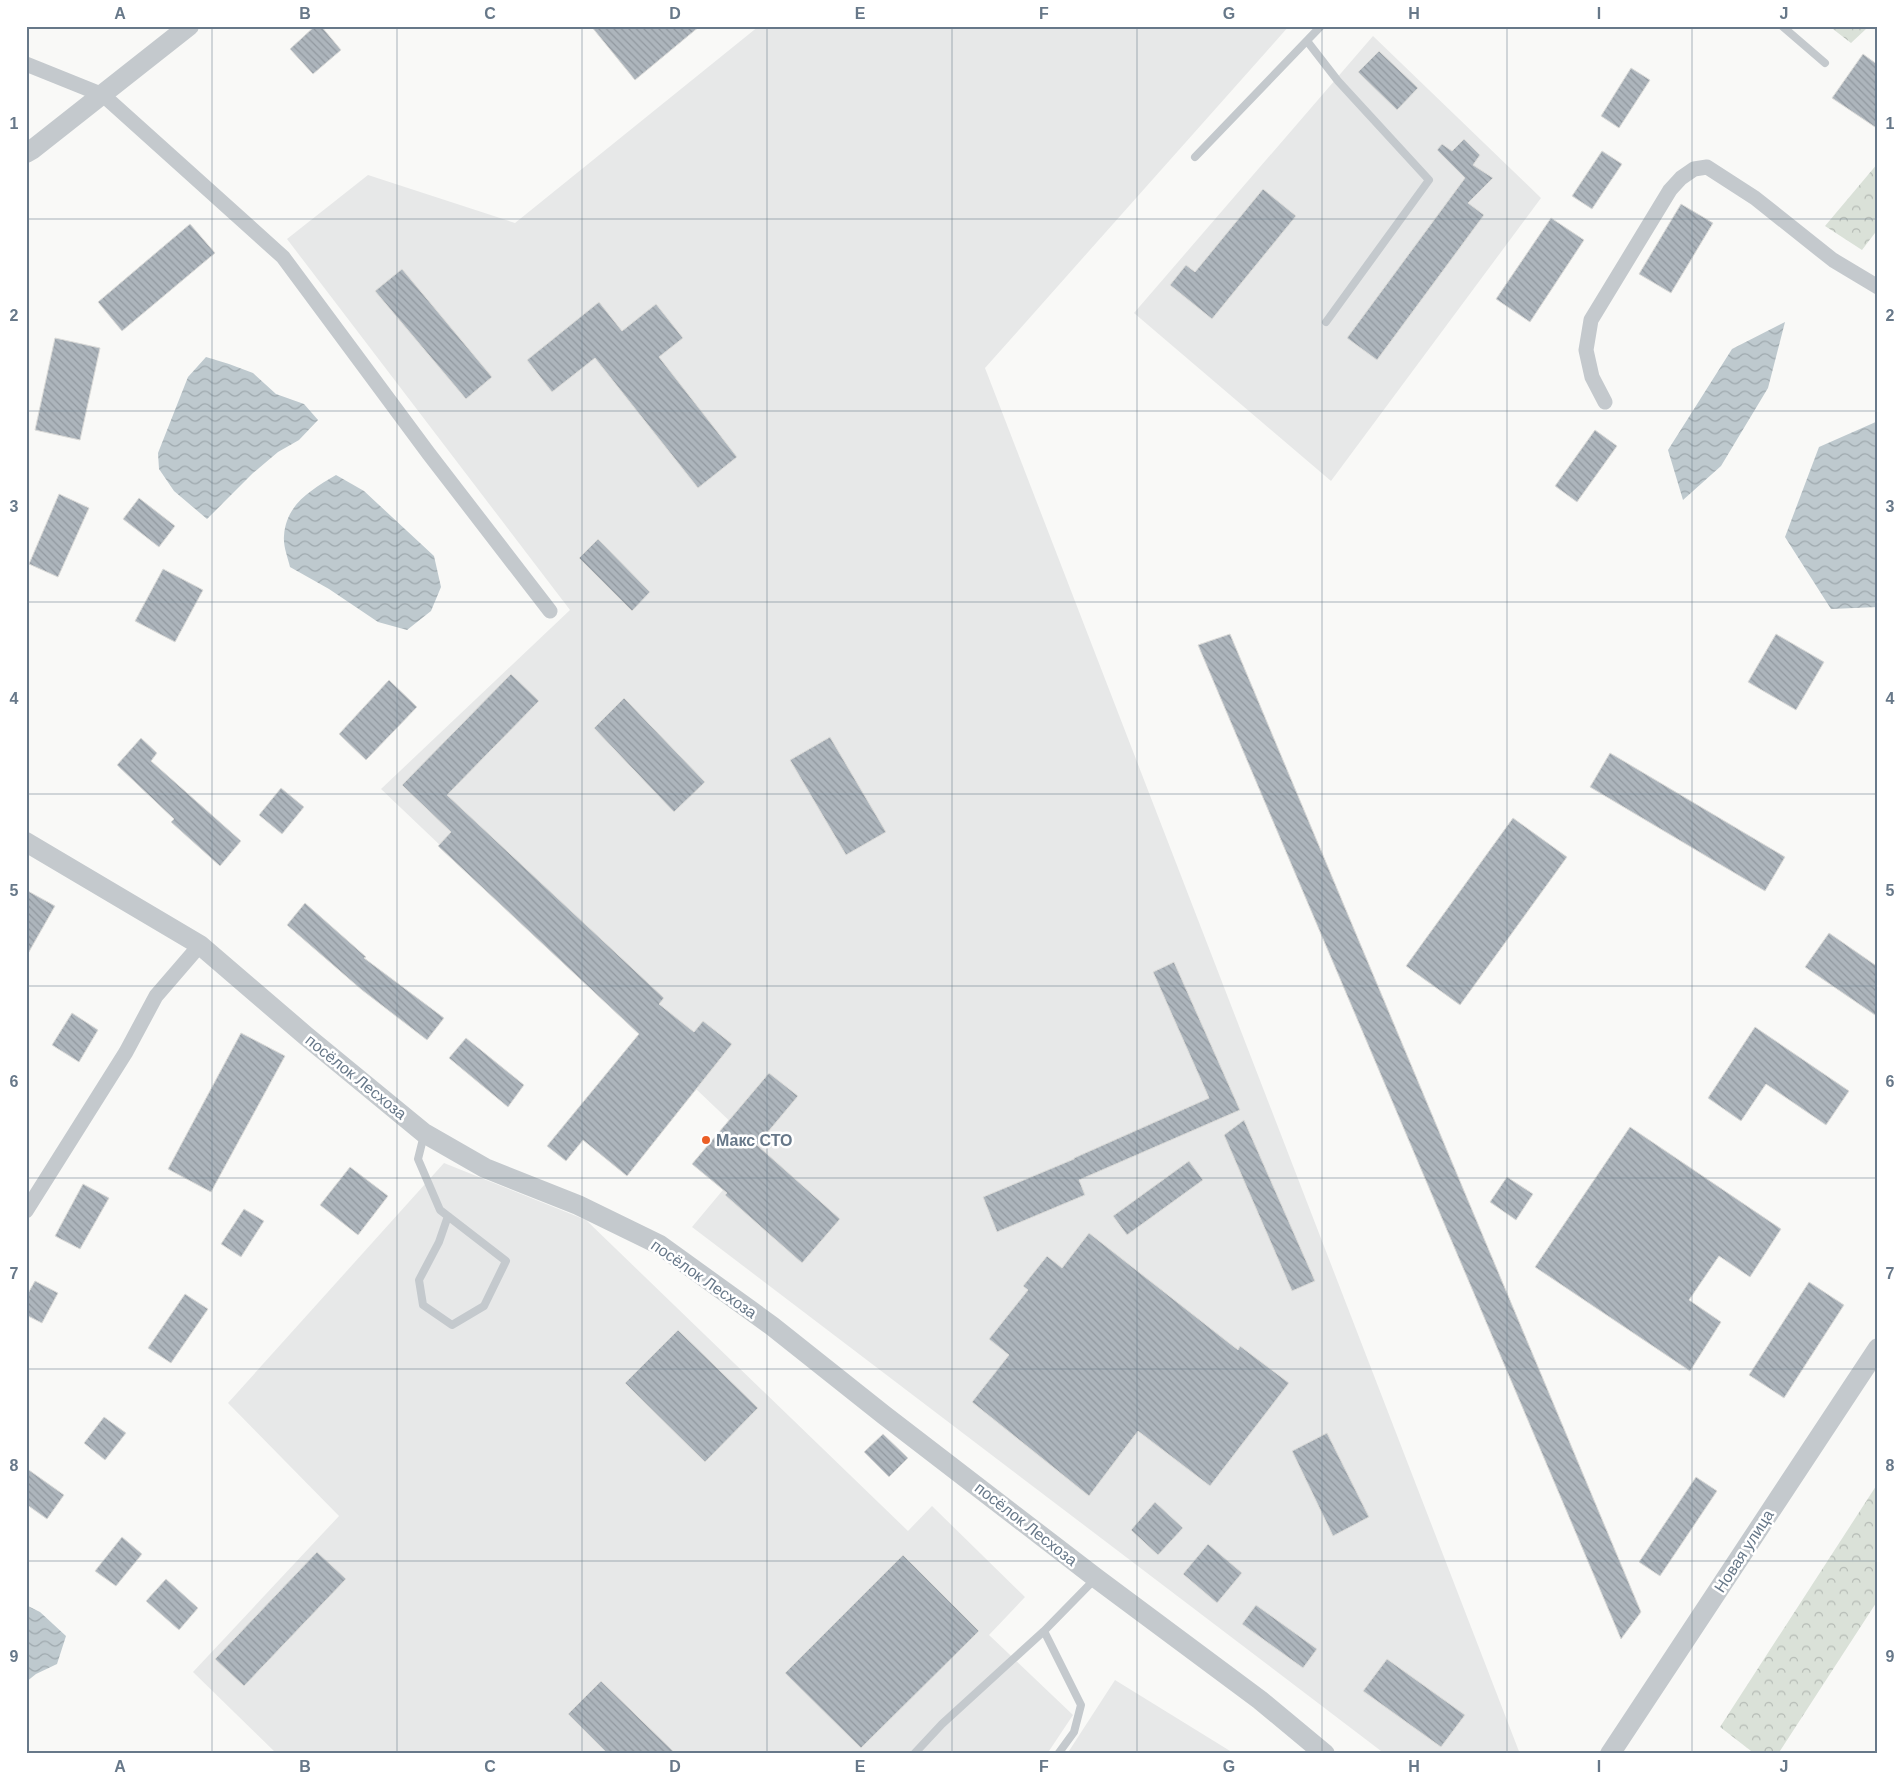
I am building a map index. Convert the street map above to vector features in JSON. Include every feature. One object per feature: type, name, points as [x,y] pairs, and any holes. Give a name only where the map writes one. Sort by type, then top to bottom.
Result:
[{"type":"street","points":[[28,154],[189,26]]},
{"type":"street","points":[[26,64],[103,95],[283,257],[423,446],[550,611]]},
{"type":"street","points":[[1605,402],[1592,377],[1586,350],[1591,320],[1670,190],[1681,178],[1694,169],[1707,168],[1727,179],[1755,198],[1834,260],[1878,287]]},
{"type":"street","name":"посёлок Лесхоза","points":[[26,842],[200,945],[306,1036],[424,1133],[485,1168],[578,1205],[660,1245],[772,1326],[1096,1578],[1260,1700],[1324,1754]]},
{"type":"street","points":[[26,1211],[126,1052],[156,996],[200,945]]},
{"type":"street","name":"Новая улица","points":[[1610,1754],[1878,1348]]},
{"type":"lane","points":[[1195,157],[1321,26]]},
{"type":"lane","points":[[1782,26],[1825,63]]},
{"type":"lane","points":[[1307,41],[1338,80],[1429,180],[1326,322]]},
{"type":"lane","points":[[424,1133],[418,1159],[440,1210],[448,1216],[506,1261],[484,1306],[452,1325],[423,1305],[419,1280],[438,1242],[448,1216]]},
{"type":"lane","points":[[914,1754],[942,1724],[1044,1631],[1096,1578]]},
{"type":"lane","points":[[1044,1631],[1081,1705],[1074,1732],[1058,1754]]},
{"type":"shaded area","points":[[759,26],[1289,26],[985,368],[1520,1754],[1385,1754],[692,1227],[758,1148],[381,789],[570,610],[287,239],[368,175],[515,223]]},
{"type":"shaded area","points":[[1373,36],[1541,198],[1331,481],[1134,313]]},
{"type":"shaded area","points":[[444,1163],[586,1220],[908,1531],[932,1506],[1025,1597],[989,1635],[1073,1715],[1047,1754],[277,1754],[193,1672],[339,1516],[228,1403]]},
{"type":"shaded area","points":[[1115,1680],[1235,1754],[1067,1754]]},
{"type":"green space","points":[[1829,26],[1863,26],[1866,29],[1851,43]]},
{"type":"green space","points":[[1878,163],[1878,229],[1862,250],[1825,226]]},
{"type":"green space","points":[[1878,1483],[1878,1600],[1778,1754],[1755,1754],[1720,1727]]},
{"type":"water","points":[[1785,322],[1768,388],[1721,466],[1683,500],[1668,450],[1732,349]]},
{"type":"water","points":[[206,357],[253,373],[276,394],[304,404],[318,420],[299,440],[278,452],[253,473],[207,519],[174,491],[159,469],[158,453],[188,377]]},
{"type":"water","points":[[1878,421],[1878,607],[1831,609],[1785,537],[1819,447]]},
{"type":"water","points":[[336,475],[364,491],[434,556],[441,587],[431,611],[407,630],[378,622],[329,589],[290,567],[284,540],[289,515],[309,492]]},
{"type":"water","points":[[26,1605],[40,1612],[66,1636],[57,1664],[36,1674],[26,1682]]},
{"type":"building","points":[[315,26],[321,26],[341,50],[313,74],[290,49]]},
{"type":"building","points":[[591,26],[700,26],[635,80]]},
{"type":"building","points":[[1379,51],[1418,88],[1397,110],[1358,72]]},
{"type":"building","points":[[1863,54],[1878,65],[1878,129],[1832,98]]},
{"type":"building","points":[[1631,68],[1650,80],[1619,128],[1601,116]]},
{"type":"building","points":[[1464,139],[1480,155],[1473,165],[1493,178],[1468,203],[1484,215],[1377,360],[1347,338],[1465,178],[1437,150],[1442,144],[1452,151]]},
{"type":"building","points":[[1602,151],[1622,164],[1592,209],[1572,196]]},
{"type":"building","points":[[1263,189],[1296,216],[1212,319],[1170,285],[1186,265],[1195,272]]},
{"type":"building","points":[[1681,204],[1713,223],[1671,293],[1639,274]]},
{"type":"building","points":[[1551,218],[1584,240],[1530,322],[1496,299]]},
{"type":"building","points":[[190,224],[215,253],[122,331],[98,302]]},
{"type":"building","points":[[402,269],[492,377],[466,399],[375,291]]},
{"type":"building","points":[[599,302],[622,331],[656,304],[683,338],[659,357],[737,457],[698,488],[595,358],[552,392],[527,360]]},
{"type":"building","points":[[55,338],[100,348],[80,440],[35,430]]},
{"type":"building","points":[[1595,430],[1617,446],[1577,502],[1555,486]]},
{"type":"building","points":[[59,494],[89,508],[58,577],[29,564]]},
{"type":"building","points":[[139,498],[175,526],[159,547],[123,519]]},
{"type":"building","points":[[598,539],[650,592],[632,611],[579,558]]},
{"type":"building","points":[[163,569],[203,590],[175,642],[135,621]]},
{"type":"building","points":[[1230,634],[1641,1612],[1621,1639],[1198,645]]},
{"type":"building","points":[[1776,634],[1824,662],[1796,710],[1748,682]]},
{"type":"building","points":[[511,674],[539,701],[447,795],[664,998],[659,1004],[694,1032],[703,1021],[732,1044],[627,1176],[583,1140],[566,1161],[547,1146],[639,1034],[438,846],[451,832],[402,785]]},
{"type":"building","points":[[389,680],[417,707],[366,760],[339,734]]},
{"type":"building","points":[[624,698],[705,782],[674,812],[594,728]]},
{"type":"building","points":[[830,737],[886,832],[846,855],[790,760]]},
{"type":"building","points":[[141,738],[157,753],[151,761],[241,841],[220,866],[171,822],[174,819],[117,765]]},
{"type":"building","points":[[1610,753],[1785,857],[1765,891],[1590,787]]},
{"type":"building","points":[[281,788],[304,807],[282,834],[259,815]]},
{"type":"building","points":[[1513,818],[1567,857],[1460,1005],[1406,966]]},
{"type":"building","points":[[26,890],[55,906],[26,957]]},
{"type":"building","points":[[305,903],[366,957],[364,958],[444,1018],[427,1040],[362,990],[287,925]]},
{"type":"building","points":[[1829,933],[1878,967],[1878,1017],[1805,967]]},
{"type":"building","points":[[1174,962],[1240,1110],[1079,1180],[1085,1195],[997,1232],[983,1197],[1074,1159],[1209,1098],[1153,972]]},
{"type":"building","points":[[72,1013],[98,1030],[79,1062],[52,1045]]},
{"type":"building","points":[[1755,1027],[1849,1091],[1826,1125],[1766,1084],[1741,1121],[1708,1098]]},
{"type":"building","points":[[241,1033],[285,1056],[211,1192],[168,1169]]},
{"type":"building","points":[[466,1038],[524,1085],[508,1107],[449,1058]]},
{"type":"building","points":[[769,1073],[798,1096],[757,1145],[840,1219],[802,1263],[725,1195],[727,1193],[692,1164]]},
{"type":"building","points":[[1244,1120],[1315,1281],[1292,1291],[1224,1135]]},
{"type":"building","points":[[1630,1127],[1781,1229],[1750,1277],[1719,1256],[1689,1300],[1721,1322],[1690,1371],[1535,1267]]},
{"type":"building","points":[[1189,1161],[1203,1180],[1127,1235],[1113,1216]]},
{"type":"building","points":[[350,1167],[388,1196],[358,1235],[320,1205]]},
{"type":"building","points":[[1507,1177],[1533,1194],[1516,1220],[1490,1202]]},
{"type":"building","points":[[83,1184],[109,1198],[80,1249],[55,1236]]},
{"type":"building","points":[[244,1209],[264,1221],[241,1257],[221,1244]]},
{"type":"building","points":[[1089,1233],[1238,1350],[1240,1346],[1289,1383],[1210,1486],[1138,1431],[1089,1496],[972,1402],[1009,1355],[989,1339],[1028,1290],[1023,1286],[1047,1256],[1062,1268]]},
{"type":"building","points":[[35,1281],[58,1293],[42,1323],[26,1315],[26,1297]]},
{"type":"building","points":[[1809,1282],[1844,1305],[1784,1398],[1749,1375]]},
{"type":"building","points":[[185,1294],[208,1309],[171,1363],[148,1348]]},
{"type":"building","points":[[678,1330],[758,1408],[705,1462],[625,1383]]},
{"type":"building","points":[[104,1417],[126,1433],[105,1460],[84,1443]]},
{"type":"building","points":[[1327,1433],[1369,1517],[1333,1536],[1292,1451]]},
{"type":"building","points":[[883,1434],[908,1458],[889,1477],[864,1452]]},
{"type":"building","points":[[26,1468],[64,1495],[47,1519],[26,1504]]},
{"type":"building","points":[[1696,1477],[1717,1491],[1660,1576],[1639,1562]]},
{"type":"building","points":[[1155,1502],[1183,1528],[1158,1555],[1131,1530]]},
{"type":"building","points":[[122,1537],[142,1554],[116,1586],[95,1571]]},
{"type":"building","points":[[1208,1544],[1242,1573],[1217,1603],[1183,1574]]},
{"type":"building","points":[[317,1552],[346,1579],[244,1686],[215,1659]]},
{"type":"building","points":[[903,1555],[979,1631],[861,1748],[785,1673]]},
{"type":"building","points":[[166,1579],[198,1608],[179,1630],[146,1601]]},
{"type":"building","points":[[1256,1605],[1317,1649],[1303,1668],[1242,1624]]},
{"type":"building","points":[[1387,1659],[1465,1715],[1441,1747],[1363,1691]]},
{"type":"building","points":[[601,1681],[676,1754],[608,1754],[568,1714]]},
{"type":"place","name":"Макс СТО","points":[[706,1140]]}]
